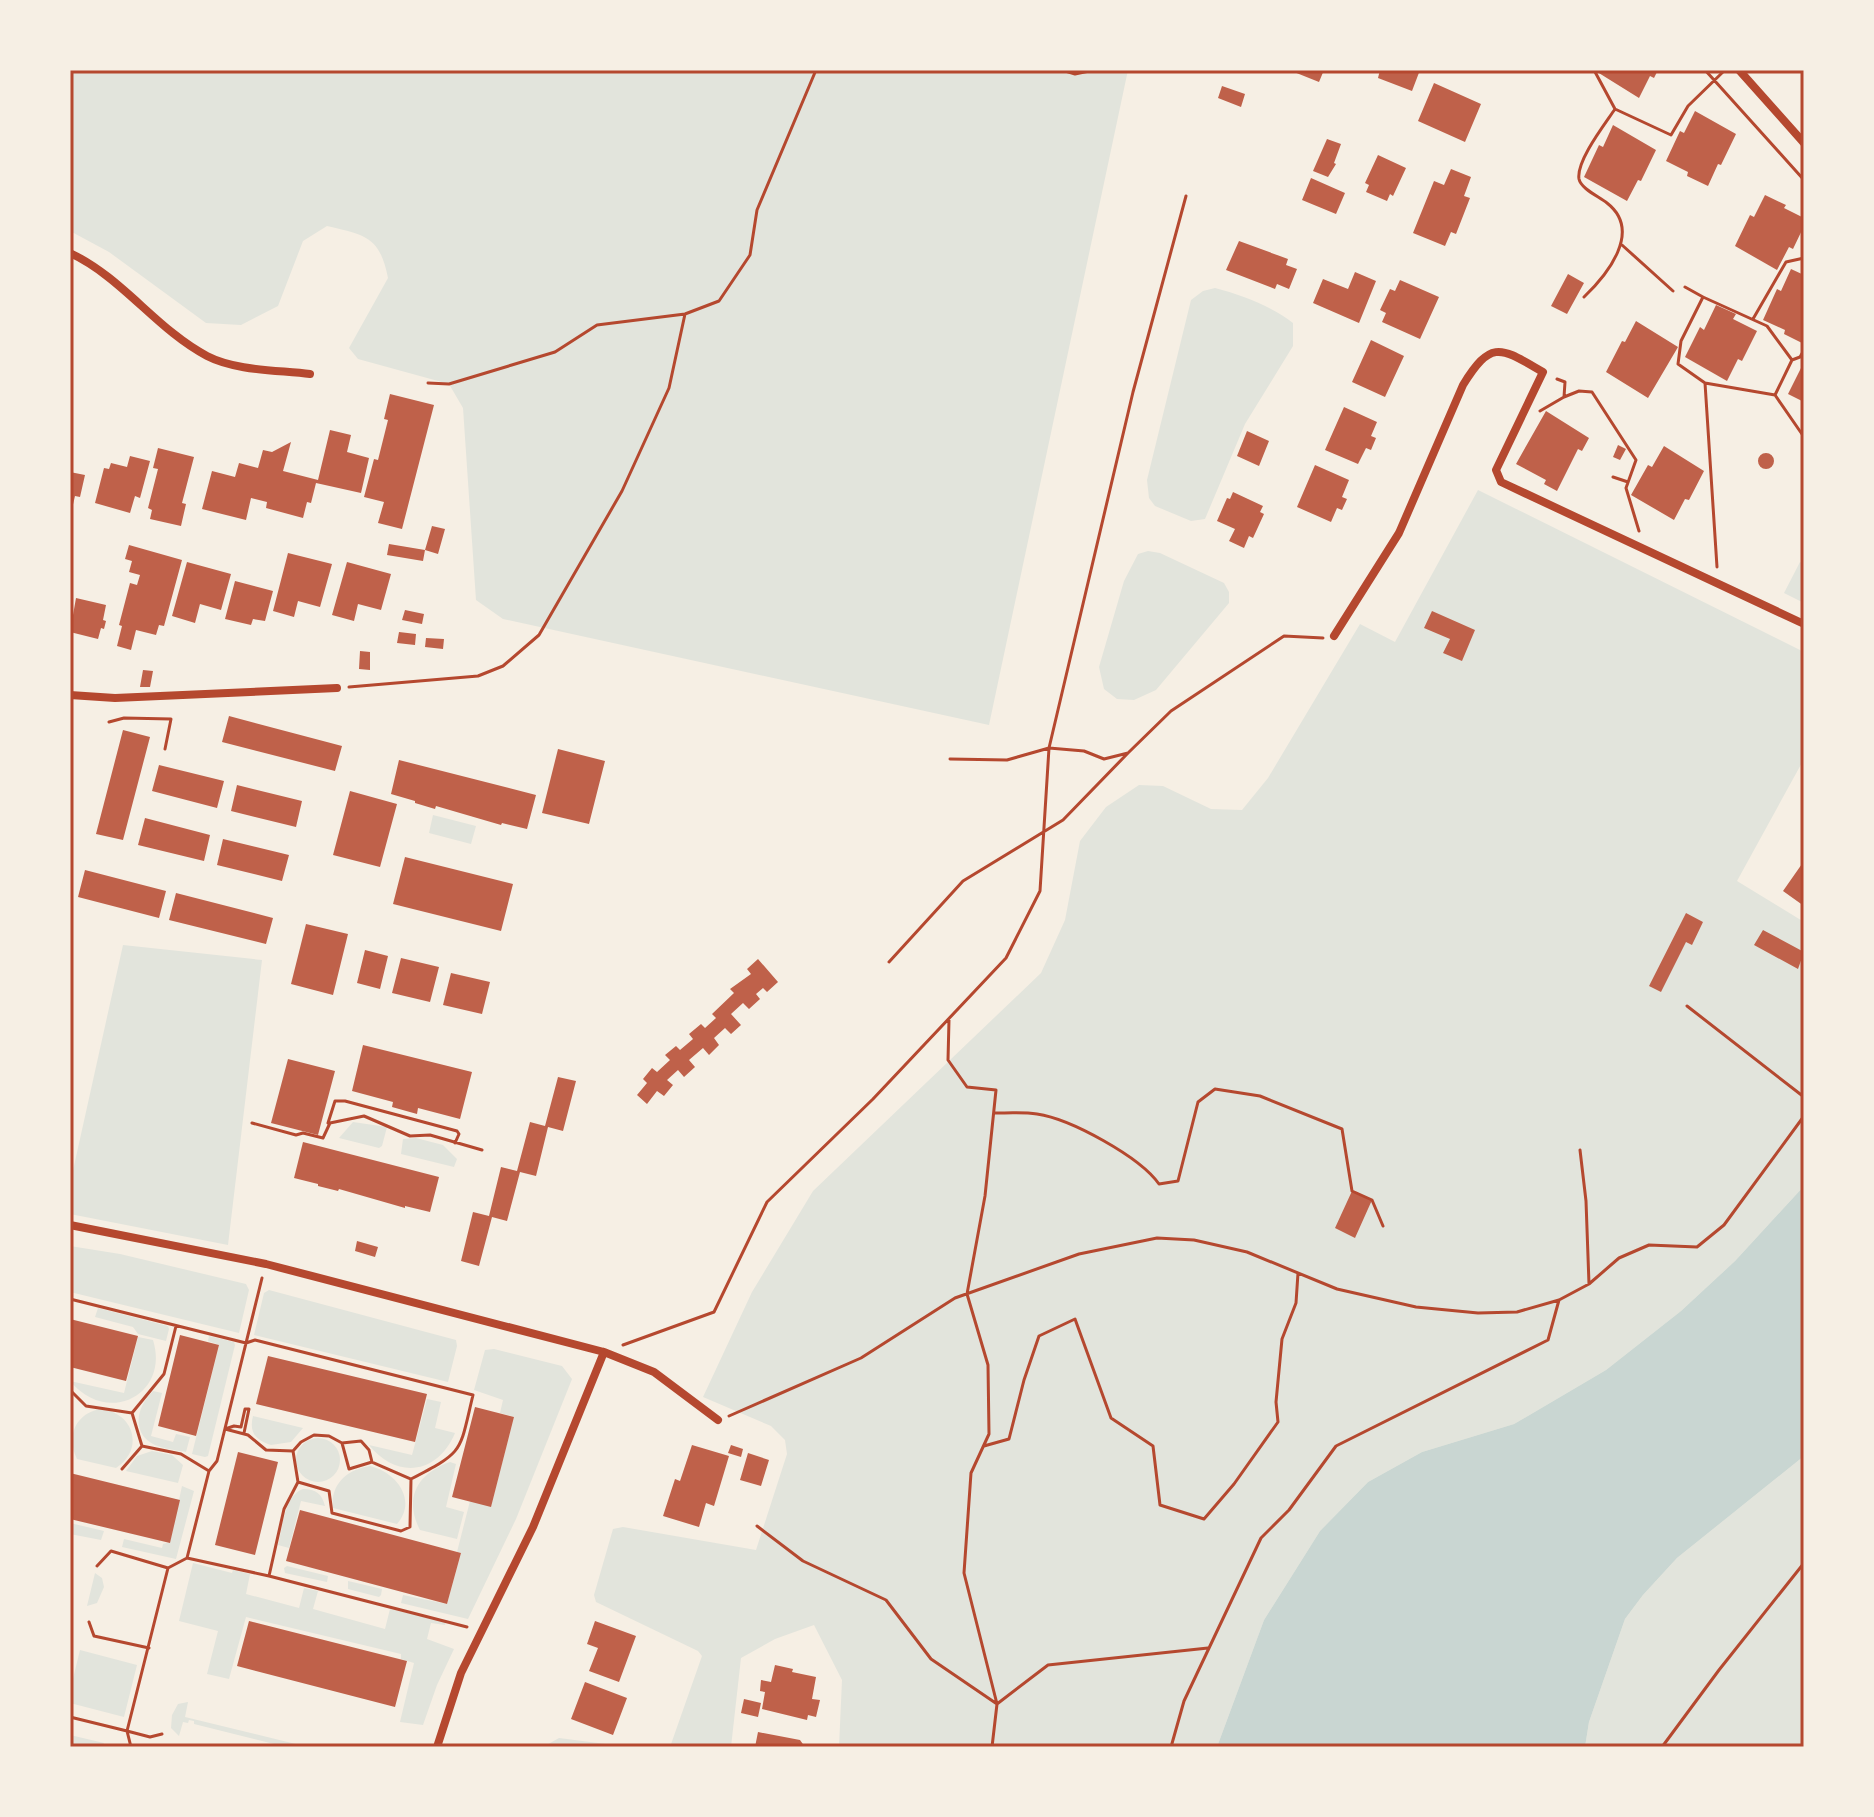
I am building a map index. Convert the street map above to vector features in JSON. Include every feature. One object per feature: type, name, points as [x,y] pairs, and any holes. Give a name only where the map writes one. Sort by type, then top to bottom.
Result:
[{"type":"street","points":[[1739,70],[1804,143]]},
{"type":"street","points":[[70,253],[122,286],[162,323],[208,356],[232,364],[310,374]]},
{"type":"street","points":[[1334,636],[1399,533],[1463,385],[1477,363],[1500,350],[1543,372],[1496,475],[1501,482],[1804,624]]},
{"type":"street","points":[[70,695],[115,698],[337,688]]},
{"type":"street","points":[[70,1225],[266,1264],[604,1352],[654,1372],[718,1420]]},
{"type":"street","points":[[437,1747],[461,1673],[533,1527],[604,1352]]},
{"type":"path","points":[[428,383],[449,384],[555,352],[597,325],[685,314],[719,301],[750,255],[757,210],[817,70]]},
{"type":"path","points":[[1062,70],[1075,74],[1094,70]]},
{"type":"path","points":[[1594,70],[1615,109],[1671,135],[1688,106],[1725,70]]},
{"type":"path","points":[[1705,70],[1804,180]]},
{"type":"path","points":[[1584,297],[1601,280],[1622,245],[1622,227],[1611,206],[1581,185],[1578,179],[1582,161],[1615,109]]},
{"type":"path","points":[[604,1352],[714,1312],[767,1202],[873,1099],[1006,958],[1040,891],[1049,748],[1133,392],[1186,196]]},
{"type":"path","points":[[1622,245],[1673,291]]},
{"type":"path","points":[[1753,319],[1786,262],[1804,258]]},
{"type":"path","points":[[1685,287],[1767,326],[1792,360]]},
{"type":"path","points":[[1703,297],[1681,341],[1678,364],[1705,383],[1775,395],[1804,437]]},
{"type":"path","points":[[337,688],[478,676],[503,666],[539,635],[622,491],[669,388],[685,314]]},
{"type":"path","points":[[1775,395],[1792,360],[1800,357],[1804,350]]},
{"type":"path","points":[[1543,372],[1565,382],[1564,397],[1579,391],[1592,392],[1636,460],[1626,488],[1645,550]]},
{"type":"path","points":[[1705,383],[1718,583]]},
{"type":"path","points":[[1613,477],[1628,482]]},
{"type":"path","points":[[889,962],[963,881],[1063,820],[1171,711],[1284,636],[1318,639],[1334,636]]},
{"type":"path","points":[[109,722],[124,718],[171,719],[165,749]]},
{"type":"path","points":[[950,759],[1007,760],[1049,748],[1084,751],[1104,759],[1128,753]]},
{"type":"path","points":[[1687,1006],[1804,1097]]},
{"type":"path","points":[[949,1018],[948,1060],[967,1087],[996,1090],[985,1196],[967,1294],[988,1365],[989,1434],[971,1473],[964,1573],[997,1704],[992,1747]]},
{"type":"path","points":[[994,1113],[1037,1114],[1075,1125],[1149,1170],[1159,1184],[1178,1181],[1198,1102],[1215,1089],[1260,1096],[1342,1129],[1352,1191],[1372,1200],[1383,1226]]},
{"type":"path","points":[[252,1123],[296,1135],[303,1133],[323,1138],[333,1103],[345,1101],[452,1129],[459,1132],[455,1143]]},
{"type":"path","points":[[327,1127],[330,1123],[364,1116],[410,1136],[430,1135],[482,1150]]},
{"type":"path","points":[[718,1420],[861,1358],[955,1298],[1079,1254],[1157,1238],[1194,1240],[1247,1252],[1337,1289],[1416,1307],[1478,1313],[1517,1312],[1559,1300],[1589,1284],[1619,1258],[1649,1245],[1697,1247],[1724,1225],[1804,1116]]},
{"type":"path","points":[[1580,1150],[1586,1201],[1589,1284]]},
{"type":"path","points":[[187,1558],[209,1471],[217,1461],[266,1264]]},
{"type":"path","points":[[984,1446],[1009,1439],[1039,1336],[1075,1319],[1111,1418],[1153,1446],[1160,1505],[1204,1519],[1234,1484],[1278,1422],[1276,1402],[1282,1339],[1296,1303],[1298,1273]]},
{"type":"path","points":[[70,1299],[246,1343],[255,1340],[473,1395],[461,1446],[449,1459],[411,1479]]},
{"type":"path","points":[[1171,1747],[1184,1701],[1261,1538],[1289,1510],[1336,1446],[1548,1340],[1559,1300]]},
{"type":"path","points":[[132,1413],[164,1374],[176,1325]]},
{"type":"path","points":[[70,1390],[86,1406],[132,1413]]},
{"type":"path","points":[[225,1429],[241,1427],[245,1409],[249,1409],[244,1434]]},
{"type":"path","points":[[132,1413],[142,1446]]},
{"type":"path","points":[[225,1429],[244,1434],[266,1450],[293,1451]]},
{"type":"path","points":[[293,1451],[314,1435],[329,1436],[342,1443],[361,1441],[369,1450],[372,1462]]},
{"type":"path","points":[[342,1443],[349,1469],[372,1462],[411,1479]]},
{"type":"path","points":[[122,1469],[142,1446]]},
{"type":"path","points":[[142,1446],[181,1454],[209,1471]]},
{"type":"path","points":[[269,1576],[284,1509],[298,1482],[293,1451]]},
{"type":"path","points":[[298,1482],[329,1491],[332,1513],[401,1531],[410,1527],[411,1479]]},
{"type":"path","points":[[757,1526],[803,1561],[886,1600],[931,1659],[997,1704]]},
{"type":"path","points":[[97,1566],[111,1551],[168,1568],[187,1558],[269,1576],[481,1633]]},
{"type":"path","points":[[1662,1747],[1804,1563]]},
{"type":"path","points":[[131,1747],[127,1731],[168,1568]]},
{"type":"path","points":[[89,1622],[94,1636],[149,1648]]},
{"type":"path","points":[[997,1704],[1048,1665],[1208,1648]]},
{"type":"path","points":[[70,1717],[150,1737],[162,1734]]},
{"type":"shaded area","points":[[70,70],[1128,70],[989,725],[503,619],[476,600],[463,408],[449,384],[358,359],[349,348],[388,278],[381,254],[375,246],[352,232],[327,226],[303,241],[278,306],[241,325],[206,323],[109,252],[70,231]]},
{"type":"shaded area","points":[[1215,288],[1256,302],[1293,323],[1293,346],[1245,424],[1205,519],[1191,521],[1155,506],[1149,498],[1147,480],[1191,300],[1203,291]]},
{"type":"shaded area","points":[[1478,490],[1804,652],[1804,759],[1737,881],[1804,922],[1804,1186],[1735,1261],[1681,1311],[1606,1370],[1514,1424],[1422,1452],[1368,1482],[1320,1531],[1264,1620],[1217,1747],[839,1747],[842,1680],[814,1625],[775,1639],[741,1658],[731,1747],[670,1747],[702,1656],[698,1651],[596,1602],[594,1595],[613,1529],[623,1527],[756,1550],[787,1454],[785,1440],[771,1426],[703,1397],[752,1292],[813,1191],[1041,973],[1065,920],[1080,841],[1106,807],[1139,785],[1163,786],[1211,809],[1242,810],[1268,778],[1360,624],[1395,642]]},
{"type":"shaded area","points":[[1148,551],[1160,553],[1224,583],[1229,592],[1229,603],[1156,690],[1134,700],[1117,699],[1104,689],[1099,667],[1124,581],[1138,554]]},
{"type":"shaded area","points":[[1800,562],[1804,564],[1804,603],[1784,593]]},
{"type":"shaded area","points":[[433,815],[476,826],[471,844],[429,833]]},
{"type":"shaded area","points":[[123,945],[262,960],[228,1245],[70,1214],[70,1184]]},
{"type":"shaded area","points":[[353,1122],[387,1127],[382,1146],[379,1148],[339,1138]]},
{"type":"shaded area","points":[[416,1138],[443,1145],[457,1159],[454,1167],[401,1154],[403,1139]]},
{"type":"shaded area","points":[[1804,1186],[1804,1456],[1677,1558],[1643,1595],[1625,1619],[1589,1722],[1585,1747],[1217,1747],[1264,1620],[1320,1531],[1368,1482],[1422,1452],[1514,1424],[1606,1370],[1681,1311],[1735,1261]]},
{"type":"shaded area","points":[[70,1246],[120,1254],[246,1284],[249,1290],[239,1333],[70,1292]]},
{"type":"shaded area","points":[[269,1290],[456,1340],[448,1382],[254,1335],[264,1293]]},
{"type":"shaded area","points":[[98,1308],[168,1326],[166,1341],[138,1334],[133,1327],[95,1317]]},
{"type":"shaded area","points":[[209,1336],[234,1342],[235,1345],[208,1456],[205,1457],[192,1454],[219,1345],[208,1341]]},
{"type":"shaded area","points":[[138,1337],[153,1340],[156,1359],[153,1376],[144,1389],[132,1398],[101,1402],[85,1395],[70,1381],[124,1393]]},
{"type":"shaded area","points":[[494,1349],[562,1366],[572,1379],[516,1519],[468,1619],[401,1603],[403,1595],[447,1604],[461,1553],[457,1552],[470,1501],[491,1506],[514,1417],[500,1413],[503,1400],[474,1390],[485,1350]]},
{"type":"shaded area","points":[[153,1391],[162,1393],[151,1436],[173,1442],[176,1434],[190,1437],[186,1452],[155,1445],[142,1434],[140,1412]]},
{"type":"shaded area","points":[[427,1399],[441,1402],[435,1428],[455,1433],[438,1457],[416,1468],[404,1467],[392,1464],[369,1445],[412,1455]]},
{"type":"shaded area","points":[[100,1409],[121,1417],[132,1432],[131,1451],[116,1468],[77,1459],[74,1451],[73,1435],[79,1421]]},
{"type":"shaded area","points":[[253,1416],[303,1428],[291,1442],[271,1445],[254,1435]]},
{"type":"shaded area","points":[[318,1438],[334,1444],[340,1460],[334,1476],[318,1482],[302,1476],[296,1460],[302,1444]]},
{"type":"shaded area","points":[[152,1451],[172,1455],[183,1465],[178,1483],[126,1471],[137,1456]]},
{"type":"shaded area","points":[[1804,1456],[1804,1747],[1585,1747],[1589,1722],[1625,1619],[1643,1595],[1677,1558]]},
{"type":"shaded area","points":[[450,1462],[456,1464],[446,1507],[464,1512],[457,1539],[420,1530],[413,1507],[422,1480]]},
{"type":"shaded area","points":[[370,1466],[388,1474],[401,1488],[405,1506],[397,1524],[333,1508],[334,1492],[342,1479],[355,1470]]},
{"type":"shaded area","points":[[182,1486],[194,1491],[176,1559],[122,1547],[124,1539],[162,1548],[163,1544],[170,1542]]},
{"type":"shaded area","points":[[303,1489],[318,1493],[325,1506],[301,1501],[289,1548],[278,1545],[288,1505]]},
{"type":"shaded area","points":[[70,1523],[104,1531],[101,1540],[70,1534]]},
{"type":"shaded area","points":[[193,1563],[232,1573],[233,1570],[250,1574],[246,1594],[299,1608],[304,1588],[318,1591],[313,1609],[385,1629],[390,1609],[446,1622],[445,1625],[431,1623],[427,1639],[454,1649],[423,1725],[400,1722],[414,1663],[401,1659],[401,1654],[246,1617],[229,1679],[207,1674],[218,1631],[179,1621]]},
{"type":"shaded area","points":[[287,1566],[328,1576],[327,1582],[285,1573]]},
{"type":"shaded area","points":[[95,1573],[102,1578],[104,1587],[97,1603],[87,1606]]},
{"type":"shaded area","points":[[348,1581],[382,1589],[381,1595],[348,1589]]},
{"type":"shaded area","points":[[80,1650],[137,1665],[124,1717],[70,1703]]},
{"type":"shaded area","points":[[188,1702],[185,1717],[308,1747],[286,1747],[194,1724],[189,1720],[188,1723],[183,1722],[179,1736],[171,1728],[172,1715],[178,1704]]},
{"type":"shaded area","points":[[70,1735],[104,1743],[102,1747],[70,1747]]},
{"type":"shaded area","points":[[559,1738],[629,1747],[543,1747]]},
{"type":"building","points":[[1289,70],[1324,70],[1319,82]]},
{"type":"building","points":[[1380,70],[1420,70],[1412,91],[1378,78]]},
{"type":"building","points":[[1594,70],[1658,70],[1654,78],[1650,76],[1639,98]]},
{"type":"building","points":[[1434,83],[1481,104],[1465,142],[1418,121]]},
{"type":"building","points":[[1222,86],[1245,94],[1241,107],[1218,98]]},
{"type":"building","points":[[1695,111],[1736,134],[1708,186],[1666,161],[1680,131],[1684,133]]},
{"type":"building","points":[[1613,125],[1656,150],[1627,201],[1584,177],[1599,145],[1603,147]]},
{"type":"building","points":[[1327,139],[1341,144],[1336,164],[1328,177],[1313,171]]},
{"type":"building","points":[[1378,155],[1406,168],[1393,196],[1390,194],[1387,201],[1366,192],[1369,185],[1365,183]]},
{"type":"building","points":[[1451,169],[1471,177],[1464,196],[1470,198],[1456,234],[1451,232],[1445,246],[1413,233],[1434,181],[1444,185]]},
{"type":"building","points":[[1311,178],[1345,193],[1336,214],[1302,200]]},
{"type":"building","points":[[1765,195],[1804,218],[1804,226],[1793,249],[1789,247],[1777,270],[1735,246],[1750,215],[1754,217]]},
{"type":"building","points":[[1239,241],[1288,259],[1286,265],[1297,269],[1289,289],[1277,284],[1275,289],[1226,270]]},
{"type":"building","points":[[1791,269],[1804,275],[1804,344],[1784,334],[1785,330],[1763,320],[1777,289],[1781,291]]},
{"type":"building","points":[[1355,272],[1376,281],[1359,323],[1313,303],[1323,279],[1348,289]]},
{"type":"building","points":[[1568,274],[1584,283],[1567,314],[1551,306]]},
{"type":"building","points":[[1400,280],[1439,297],[1420,339],[1382,322],[1386,313],[1380,310],[1390,289],[1395,291]]},
{"type":"building","points":[[1716,305],[1736,314],[1733,319],[1757,331],[1742,361],[1738,359],[1727,381],[1685,357],[1700,327],[1704,330]]},
{"type":"building","points":[[1636,321],[1678,347],[1648,398],[1606,372]]},
{"type":"building","points":[[1371,340],[1404,356],[1385,397],[1352,382]]},
{"type":"building","points":[[1804,362],[1804,402],[1788,394]]},
{"type":"building","points":[[390,394],[434,405],[402,529],[378,523],[384,502],[364,497],[374,459],[378,460],[388,420],[384,419]]},
{"type":"building","points":[[1344,407],[1377,422],[1371,436],[1376,438],[1371,450],[1366,448],[1358,464],[1325,450]]},
{"type":"building","points":[[1546,411],[1589,438],[1582,451],[1578,449],[1557,491],[1544,484],[1546,480],[1516,464]]},
{"type":"building","points":[[330,430],[351,435],[347,452],[369,458],[361,493],[316,483],[303,518],[266,508],[267,502],[251,498],[246,520],[202,509],[212,471],[235,477],[239,463],[258,468],[263,450],[272,452],[291,442],[283,471],[318,480]]},
{"type":"building","points":[[1247,431],[1269,441],[1259,466],[1237,456]]},
{"type":"building","points":[[1618,445],[1626,449],[1620,460],[1613,457]]},
{"type":"building","points":[[1664,446],[1704,471],[1674,520],[1631,495],[1648,465],[1652,467]]},
{"type":"building","points":[[158,448],[194,457],[182,503],[186,504],[181,526],[150,519],[152,510],[148,508],[158,469],[153,468]]},
{"type":"building","points":[[1766,453],[1772,455],[1772,467],[1766,469],[1760,467],[1758,461],[1760,455]]},
{"type":"building","points":[[130,456],[150,461],[140,498],[135,496],[130,513],[95,503],[104,468],[109,469],[111,463],[127,467]]},
{"type":"building","points":[[1315,465],[1349,480],[1342,497],[1347,499],[1342,510],[1337,508],[1331,522],[1297,507]]},
{"type":"building","points":[[70,472],[85,475],[80,497],[75,496],[71,513]]},
{"type":"building","points":[[1233,492],[1263,506],[1260,512],[1264,514],[1253,538],[1249,536],[1244,548],[1229,541],[1235,529],[1217,521]]},
{"type":"building","points":[[432,526],[445,529],[438,554],[425,550]]},
{"type":"building","points":[[389,544],[425,550],[423,561],[387,555]]},
{"type":"building","points":[[129,545],[182,560],[164,626],[159,625],[156,635],[136,630],[131,650],[117,646],[130,583],[137,585],[140,575],[129,572],[132,561],[125,559]]},
{"type":"building","points":[[288,553],[332,564],[320,607],[298,601],[294,617],[273,611]]},
{"type":"building","points":[[187,562],[231,574],[221,610],[200,604],[195,623],[172,616]]},
{"type":"building","points":[[347,562],[391,574],[381,610],[358,604],[354,621],[332,615]]},
{"type":"building","points":[[235,581],[273,591],[265,621],[253,619],[251,625],[225,619]]},
{"type":"building","points":[[76,598],[106,605],[103,620],[106,621],[98,639],[70,632]]},
{"type":"building","points":[[405,610],[424,614],[422,624],[402,620]]},
{"type":"building","points":[[1432,611],[1475,630],[1462,661],[1443,653],[1450,639],[1424,628]]},
{"type":"building","points":[[399,632],[416,634],[415,645],[397,643]]},
{"type":"building","points":[[426,638],[444,639],[443,649],[425,647]]},
{"type":"building","points":[[360,651],[370,652],[370,670],[359,669]]},
{"type":"building","points":[[143,670],[153,671],[150,687],[140,687]]},
{"type":"building","points":[[229,716],[342,746],[335,771],[222,742]]},
{"type":"building","points":[[123,730],[150,737],[123,840],[96,834]]},
{"type":"building","points":[[558,749],[605,761],[589,824],[542,813]]},
{"type":"building","points":[[399,760],[536,795],[527,829],[501,825],[436,806],[435,809],[391,794]]},
{"type":"building","points":[[159,765],[224,781],[217,808],[152,791]]},
{"type":"building","points":[[237,785],[302,801],[296,827],[231,811]]},
{"type":"building","points":[[350,791],[397,804],[380,867],[333,855]]},
{"type":"building","points":[[145,818],[210,835],[204,861],[138,845]]},
{"type":"building","points":[[223,839],[289,855],[282,881],[217,865]]},
{"type":"building","points":[[405,857],[513,884],[501,931],[393,904]]},
{"type":"building","points":[[1804,861],[1804,906],[1783,891]]},
{"type":"building","points":[[85,870],[166,891],[159,918],[78,897]]},
{"type":"building","points":[[176,893],[273,918],[266,944],[169,920]]},
{"type":"building","points":[[1686,913],[1703,922],[1692,945],[1686,942],[1661,992],[1649,986]]},
{"type":"building","points":[[306,924],[348,934],[333,995],[291,984]]},
{"type":"building","points":[[1763,930],[1804,952],[1798,969],[1754,945]]},
{"type":"building","points":[[365,950],[388,956],[380,989],[357,983]]},
{"type":"building","points":[[401,958],[439,967],[430,1002],[392,993]]},
{"type":"building","points":[[758,959],[778,982],[767,992],[763,988],[756,994],[760,999],[749,1009],[743,1003],[731,1014],[741,1025],[731,1034],[725,1028],[714,1038],[719,1045],[709,1055],[703,1048],[689,1060],[695,1067],[684,1077],[678,1070],[667,1080],[673,1085],[664,1096],[657,1091],[647,1104],[637,1095],[647,1083],[643,1079],[652,1068],[657,1072],[670,1060],[665,1055],[676,1046],[680,1050],[693,1039],[689,1034],[701,1024],[705,1028],[716,1018],[712,1014],[734,993],[730,989],[751,974],[747,969]]},
{"type":"building","points":[[451,973],[490,982],[482,1014],[443,1005]]},
{"type":"building","points":[[363,1045],[472,1072],[460,1119],[418,1108],[417,1114],[392,1107],[393,1102],[352,1091]]},
{"type":"building","points":[[288,1059],[335,1071],[318,1135],[271,1123]]},
{"type":"building","points":[[558,1077],[576,1081],[563,1131],[548,1127],[536,1176],[520,1172],[507,1221],[492,1217],[479,1266],[461,1261],[473,1212],[489,1216],[501,1167],[517,1171],[530,1122],[545,1126]]},
{"type":"building","points":[[303,1142],[439,1177],[430,1212],[294,1178]]},
{"type":"building","points":[[1352,1191],[1372,1200],[1355,1238],[1335,1228]]},
{"type":"building","points":[[357,1241],[378,1247],[375,1257],[355,1251]]},
{"type":"building","points":[[70,1319],[138,1336],[126,1381],[70,1367]]},
{"type":"building","points":[[180,1335],[219,1345],[196,1436],[158,1426]]},
{"type":"building","points":[[268,1356],[427,1394],[415,1442],[256,1404]]},
{"type":"building","points":[[475,1407],[514,1417],[491,1507],[452,1497]]},
{"type":"building","points":[[692,1445],[729,1456],[714,1506],[706,1503],[699,1527],[663,1516],[675,1479],[680,1481]]},
{"type":"building","points":[[731,1445],[743,1449],[741,1457],[728,1453]]},
{"type":"building","points":[[238,1452],[278,1462],[255,1555],[215,1545]]},
{"type":"building","points":[[748,1453],[769,1460],[761,1486],[740,1480]]},
{"type":"building","points":[[70,1473],[180,1500],[170,1543],[70,1519]]},
{"type":"building","points":[[300,1510],[461,1553],[447,1604],[286,1561]]},
{"type":"building","points":[[249,1621],[407,1661],[395,1707],[237,1666]]},
{"type":"building","points":[[595,1621],[636,1636],[619,1682],[589,1671],[598,1648],[587,1644]]},
{"type":"building","points":[[775,1665],[816,1677],[812,1699],[820,1700],[816,1717],[808,1715],[807,1720],[762,1709],[765,1692],[760,1691],[761,1680],[771,1682]]},
{"type":"building","points":[[585,1682],[627,1698],[613,1735],[571,1719]]},
{"type":"building","points":[[744,1699],[761,1703],[758,1717],[741,1713]]},
{"type":"building","points":[[758,1732],[800,1740],[805,1747],[755,1747]]}]
